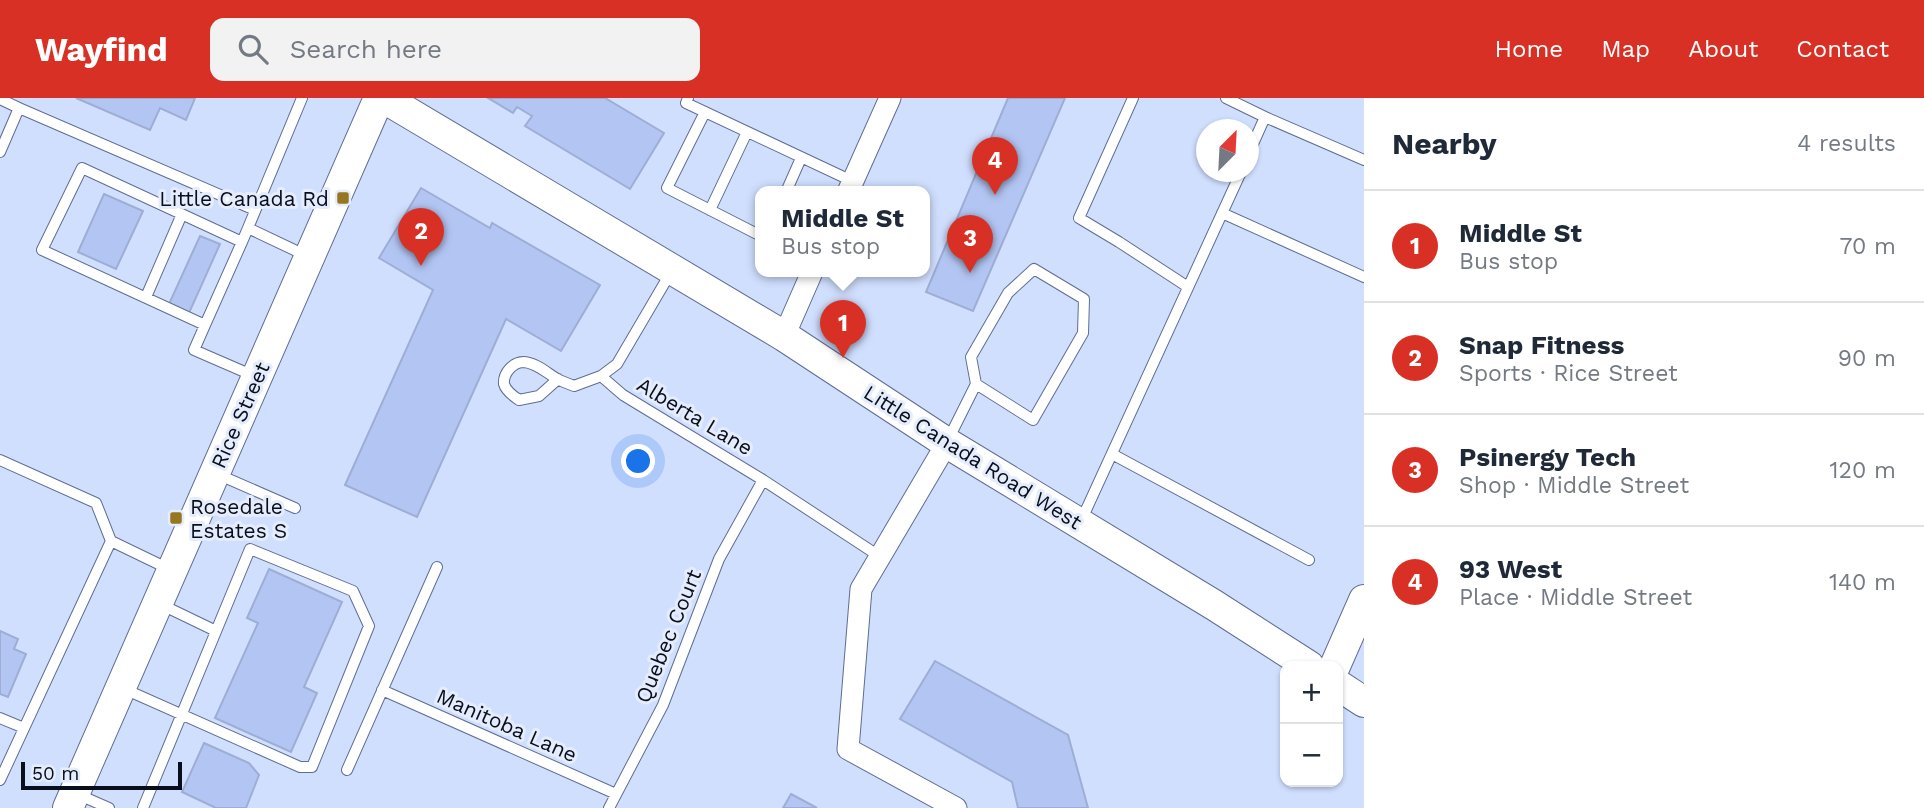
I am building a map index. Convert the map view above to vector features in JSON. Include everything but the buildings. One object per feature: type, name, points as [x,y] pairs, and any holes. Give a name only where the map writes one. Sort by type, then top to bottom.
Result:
[{"type":"street","name":"Rice Street","points":[[71,801],[309,257],[382,98]]},
{"type":"street","name":"Little Canada Road West","points":[[382,98],[784,336],[947,443],[1301,661]]},
{"type":"street","points":[[850,186],[890,98]]},
{"type":"street","points":[[784,336],[810,277]]},
{"type":"street","points":[[947,443],[860,589],[848,749],[920,799],[957,808]]},
{"type":"street","points":[[1337,661],[1364,600]]},
{"type":"street","points":[[1343,688],[1364,702]]},
{"type":"lane","points":[[257,377],[194,350],[302,98]]},
{"type":"lane","points":[[1133,98],[1079,218],[1188,287]]},
{"type":"lane","points":[[1226,98],[1364,160]]},
{"type":"lane","points":[[0,99],[256,210]]},
{"type":"lane","points":[[684,100],[801,158],[848,186]]},
{"type":"lane","points":[[0,152],[19,108]]},
{"type":"lane","points":[[705,112],[667,188],[755,233]]},
{"type":"lane","points":[[1259,130],[1265,117]]},
{"type":"lane","points":[[710,210],[747,132]]},
{"type":"lane","points":[[789,186],[801,158]]},
{"type":"lane","points":[[205,325],[42,250],[82,168],[242,242]]},
{"type":"lane","points":[[1080,523],[1236,182]]},
{"type":"lane","points":[[1222,213],[1364,277]]},
{"type":"lane","points":[[146,298],[182,214]]},
{"type":"lane","points":[[248,228],[309,257]]},
{"type":"lane","points":[[947,443],[976,384],[971,357],[1008,293],[1034,269],[1084,299],[1083,333],[1033,420],[976,384]]},
{"type":"lane","name":"Alberta Lane","points":[[672,270],[617,364],[601,376],[623,395],[763,480],[879,556]]},
{"type":"lane","points":[[558,379],[538,396],[519,400],[507,390],[504,383],[510,368],[517,363],[526,362],[574,386],[601,376]]},
{"type":"lane","points":[[1112,454],[1309,561]]},
{"type":"lane","points":[[0,460],[96,502],[111,541],[172,571]]},
{"type":"lane","points":[[215,472],[295,508]]},
{"type":"lane","name":"Quebec Court","points":[[610,808],[663,705],[719,559],[763,480]]},
{"type":"lane","points":[[0,780],[111,541]]},
{"type":"lane","points":[[121,687],[181,715],[300,766],[312,767],[369,626],[353,590],[250,549],[216,632],[181,715],[142,808]]},
{"type":"lane","points":[[347,770],[437,567]]},
{"type":"lane","points":[[158,603],[216,632]]},
{"type":"lane","name":"Manitoba Lane","points":[[382,690],[616,794]]},
{"type":"lane","points":[[0,718],[24,728]]},
{"type":"lane","points":[[71,801],[109,808]]},
{"type":"place","name":"93 West","points":[[995,195]]},
{"type":"place","name":"Little Canada Rd","points":[[343,198]]},
{"type":"place","name":"Snap Fitness","points":[[421,266]]},
{"type":"place","name":"Psinergy Tech","points":[[970,273]]},
{"type":"place","name":"Middle St","points":[[843,358]]},
{"type":"place","name":"Rosedale Estates S","points":[[176,518]]}]
